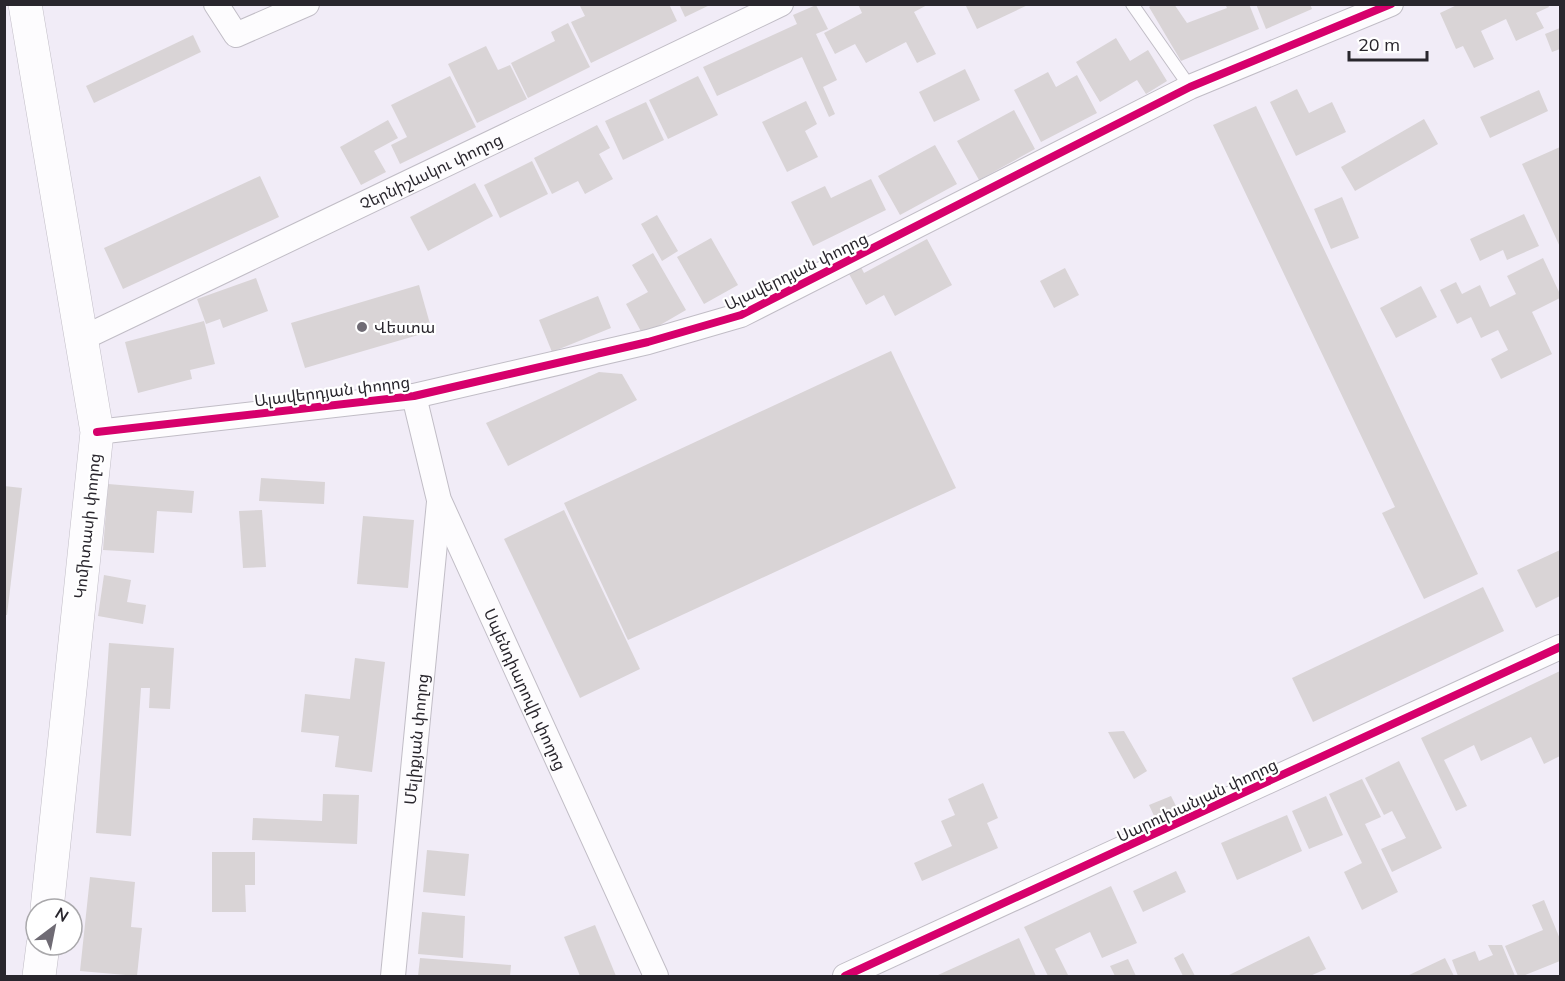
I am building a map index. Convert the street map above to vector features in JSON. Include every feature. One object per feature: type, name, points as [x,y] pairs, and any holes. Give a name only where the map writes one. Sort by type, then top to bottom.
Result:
[{"type":"main road","name":"Կոմիտասի փողոց","points":[[25,4],[97,432],[47,897]]},
{"type":"main road","points":[[39,976],[41,957]]},
{"type":"street","points":[[216,4],[236,35],[307,4]]},
{"type":"street","name":"Չերնիշևսկու փողոց","points":[[81,339],[781,4]]},
{"type":"street","name":"Ալավերդյան փողոց","points":[[97,432],[414,396],[648,342],[741,315],[1190,87],[1390,4]]},
{"type":"street","name":"Սպենդիարովի փողոց","points":[[414,396],[439,500],[656,976]]},
{"type":"street","name":"Մելիքյան փողոց","points":[[393,976],[439,500]]},
{"type":"street","name":"Սարուխանյան փողոց","points":[[845,976],[1560,647]]},
{"type":"lane","points":[[1132,4],[1190,87]]},
{"type":"building","points":[[579,4],[669,4],[677,21],[591,63],[571,22],[585,16]]},
{"type":"building","points":[[679,4],[712,4],[685,17]]},
{"type":"building","points":[[858,4],[929,4],[914,12],[936,54],[917,63],[906,42],[866,63],[855,44],[835,54],[824,33],[862,13]]},
{"type":"building","points":[[965,4],[1030,4],[977,29]]},
{"type":"building","points":[[1153,4],[1174,4],[1187,23],[1227,8],[1225,4],[1249,4],[1259,29],[1181,61],[1149,7]]},
{"type":"building","points":[[1256,4],[1310,4],[1312,9],[1266,29]]},
{"type":"building","points":[[1459,4],[1548,4],[1549,7],[1536,13],[1544,28],[1516,41],[1506,19],[1481,31],[1494,59],[1474,68],[1463,46],[1456,49],[1440,13]]},
{"type":"building","points":[[816,5],[828,29],[816,34],[837,80],[823,87],[835,114],[829,117],[802,57],[717,96],[703,67],[797,24],[793,15]]},
{"type":"building","points":[[568,23],[590,67],[528,98],[511,63],[555,41],[551,32]]},
{"type":"building","points":[[1560,28],[1560,49],[1552,52],[1545,34]]},
{"type":"building","points":[[193,35],[201,52],[94,103],[86,86]]},
{"type":"building","points":[[1116,38],[1130,61],[1148,50],[1167,81],[1146,94],[1137,80],[1100,102],[1076,62]]},
{"type":"building","points":[[486,46],[498,70],[510,65],[527,99],[477,123],[448,64]]},
{"type":"building","points":[[965,69],[980,100],[934,122],[919,92]]},
{"type":"building","points":[[1048,72],[1056,87],[1077,75],[1097,113],[1041,142],[1014,90]]},
{"type":"building","points":[[450,76],[476,127],[400,164],[391,145],[407,137],[391,105]]},
{"type":"building","points":[[698,76],[718,115],[668,139],[649,100]]},
{"type":"building","points":[[1297,89],[1309,113],[1332,102],[1346,132],[1296,156],[1270,102]]},
{"type":"building","points":[[1539,90],[1548,111],[1490,138],[1480,117]]},
{"type":"building","points":[[806,101],[817,124],[805,131],[818,157],[787,172],[762,122]]},
{"type":"building","points":[[646,102],[664,140],[623,160],[605,121]]},
{"type":"building","points":[[1256,106],[1478,574],[1424,599],[1382,513],[1395,507],[1213,125]]},
{"type":"building","points":[[1014,110],[1035,149],[979,180],[957,141]]},
{"type":"building","points":[[1424,119],[1438,144],[1355,191],[1341,167]]},
{"type":"building","points":[[388,120],[398,138],[374,151],[386,172],[361,185],[340,147]]},
{"type":"building","points":[[597,125],[610,148],[599,154],[613,179],[585,194],[578,181],[552,194],[534,158]]},
{"type":"building","points":[[935,145],[957,184],[900,215],[878,176]]},
{"type":"building","points":[[1560,147],[1560,247],[1522,164]]},
{"type":"building","points":[[532,161],[548,194],[500,218],[484,185]]},
{"type":"building","points":[[260,176],[279,217],[123,289],[104,248]]},
{"type":"building","points":[[871,179],[886,210],[813,246],[791,202],[825,186],[831,198]]},
{"type":"building","points":[[475,183],[493,216],[428,251],[410,217]]},
{"type":"building","points":[[1342,197],[1359,238],[1331,249],[1314,209]]},
{"type":"building","points":[[1524,214],[1539,246],[1507,260],[1503,250],[1480,261],[1470,239]]},
{"type":"building","points":[[657,215],[678,251],[662,261],[641,224]]},
{"type":"building","points":[[711,238],[738,285],[704,304],[677,257]]},
{"type":"building","points":[[927,239],[952,285],[895,316],[884,295],[866,305],[848,272],[860,265],[864,273]]},
{"type":"building","points":[[653,253],[686,310],[643,335],[626,304],[648,292],[632,265]]},
{"type":"building","points":[[1543,258],[1560,298],[1532,312],[1552,354],[1501,379],[1491,359],[1508,350],[1498,330],[1481,338],[1471,317],[1457,324],[1440,290],[1456,282],[1462,294],[1480,285],[1490,307],[1516,294],[1507,276]]},
{"type":"building","points":[[1065,268],[1079,295],[1054,308],[1040,281]]},
{"type":"building","points":[[256,278],[268,311],[223,328],[220,319],[206,324],[197,299]]},
{"type":"building","name":"Վեստա","points":[[419,285],[432,331],[305,368],[291,323]]},
{"type":"building","points":[[1421,286],[1437,317],[1396,338],[1380,308]]},
{"type":"building","points":[[598,296],[611,328],[552,352],[539,320]]},
{"type":"building","points":[[204,321],[215,364],[190,370],[192,379],[138,393],[125,342]]},
{"type":"building","points":[[891,351],[956,488],[628,640],[564,503]]},
{"type":"building","points":[[599,372],[622,374],[637,400],[508,466],[486,423]]},
{"type":"building","points":[[261,478],[325,482],[324,504],[259,501]]},
{"type":"building","points":[[108,484],[194,491],[192,513],[157,511],[154,553],[103,550]]},
{"type":"building","points":[[4,486],[22,488],[7,615],[4,615]]},
{"type":"building","points":[[262,510],[266,567],[243,568],[239,511]]},
{"type":"building","points":[[564,510],[640,669],[580,698],[504,539]]},
{"type":"building","points":[[363,516],[414,520],[408,588],[357,584]]},
{"type":"building","points":[[1560,550],[1560,596],[1536,608],[1517,570]]},
{"type":"building","points":[[104,575],[131,580],[127,602],[146,605],[143,624],[98,616]]},
{"type":"building","points":[[1483,587],[1504,631],[1313,722],[1292,678]]},
{"type":"building","points":[[109,643],[174,648],[170,709],[149,708],[150,688],[141,688],[131,836],[96,833]]},
{"type":"building","points":[[355,658],[385,662],[372,772],[335,767],[339,736],[301,732],[305,694],[350,699]]},
{"type":"building","points":[[1560,671],[1560,756],[1544,764],[1531,737],[1481,761],[1474,745],[1444,760],[1467,806],[1456,811],[1421,738]]},
{"type":"building","points":[[1124,731],[1147,771],[1134,779],[1108,732]]},
{"type":"building","points":[[1399,761],[1442,848],[1392,872],[1381,849],[1406,838],[1392,811],[1384,815],[1365,778]]},
{"type":"building","points":[[1362,779],[1381,817],[1365,824],[1398,892],[1362,910],[1344,872],[1362,863],[1329,794]]},
{"type":"building","points":[[983,783],[998,818],[987,823],[998,848],[922,881],[914,863],[952,846],[941,821],[955,815],[948,799]]},
{"type":"building","points":[[323,794],[359,795],[357,844],[252,840],[253,818],[322,821]]},
{"type":"building","points":[[1171,796],[1177,808],[1155,818],[1149,805]]},
{"type":"building","points":[[1326,796],[1343,835],[1309,849],[1292,811]]},
{"type":"building","points":[[1287,815],[1302,851],[1237,880],[1221,843]]},
{"type":"building","points":[[427,850],[469,854],[465,896],[423,892]]},
{"type":"building","points":[[212,852],[255,852],[255,885],[245,885],[246,912],[212,912]]},
{"type":"building","points":[[1176,871],[1186,892],[1143,912],[1133,891]]},
{"type":"building","points":[[90,877],[135,882],[131,927],[142,928],[137,976],[80,971],[81,957],[84,957]]},
{"type":"building","points":[[1111,886],[1137,943],[1102,958],[1090,932],[1055,949],[1068,975],[1048,976],[1024,927]]},
{"type":"building","points":[[1544,900],[1560,939],[1560,961],[1518,976],[1505,946],[1543,930],[1532,905]]},
{"type":"building","points":[[422,912],[465,916],[463,958],[418,954]]},
{"type":"building","points":[[595,925],[616,976],[580,976],[564,937]]},
{"type":"building","points":[[1309,936],[1326,969],[1310,976],[1227,976]]},
{"type":"building","points":[[1019,938],[1036,976],[938,976],[938,975]]},
{"type":"building","points":[[1488,945],[1502,945],[1515,976],[1458,976],[1452,960],[1475,951],[1479,961],[1493,955]]},
{"type":"building","points":[[1183,953],[1195,976],[1183,976],[1174,958]]},
{"type":"building","points":[[420,958],[511,965],[510,976],[418,976]]},
{"type":"building","points":[[1445,958],[1454,976],[1407,976]]},
{"type":"building","points":[[1128,959],[1136,976],[1115,976],[1110,966]]},
{"type":"cycle path","points":[[97,432],[414,396],[648,342],[741,315],[1190,87],[1391,4]]},
{"type":"cycle path","points":[[845,976],[1560,647]]},
{"type":"place","name":"Վեստա","points":[[362,327]]}]
